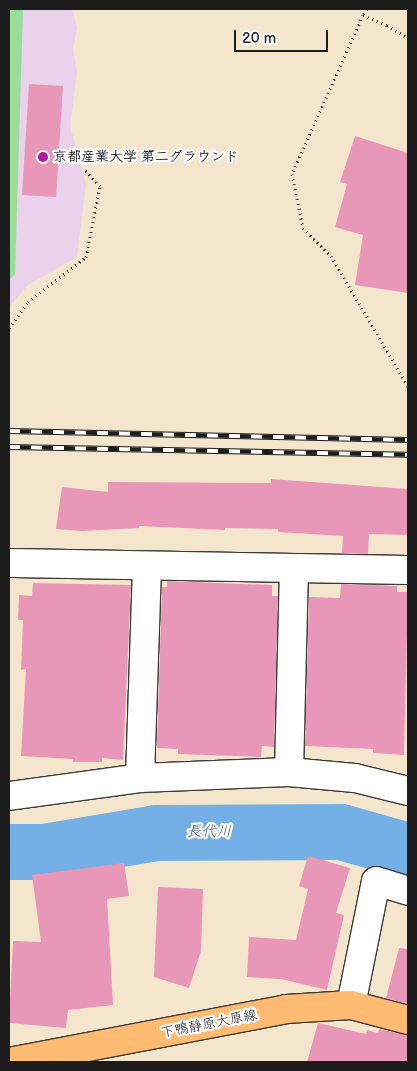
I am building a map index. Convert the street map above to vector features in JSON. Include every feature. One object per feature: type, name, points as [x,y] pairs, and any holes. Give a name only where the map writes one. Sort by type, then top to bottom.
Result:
[{"type":"main road","name":"下鴨静原大原線","points":[[9,1062],[286,1009],[351,1005],[408,1020]]},
{"type":"street","points":[[9,563],[408,570]]},
{"type":"street","points":[[140,778],[147,566]]},
{"type":"street","points":[[289,772],[294,568]]},
{"type":"street","points":[[9,796],[140,778],[289,772],[355,778],[408,791]]},
{"type":"street","points":[[351,1005],[376,881],[408,891]]},
{"type":"path","points":[[366,9],[292,174],[303,228],[332,256],[408,386]]},
{"type":"path","points":[[362,15],[387,24],[408,38]]},
{"type":"path","points":[[9,328],[28,302],[86,257],[100,186],[85,170]]},
{"type":"shaded area","name":"京都産業大学 第二グラウンド","points":[[9,9],[70,9],[73,12],[77,28],[73,49],[77,72],[70,126],[86,184],[77,257],[28,285],[9,307]]},
{"type":"green space","points":[[9,9],[23,9],[15,274],[9,280]]},
{"type":"building","points":[[29,84],[63,86],[56,197],[22,195]]},
{"type":"building","points":[[355,136],[408,153],[408,293],[355,285],[363,235],[335,227],[347,184],[340,182]]},
{"type":"building","points":[[271,479],[408,489],[408,535],[369,534],[368,554],[342,553],[343,536],[278,532],[278,529],[225,528],[225,530],[139,526],[139,528],[82,531],[56,529],[62,487],[108,492],[108,482],[271,483]]},
{"type":"building","points":[[167,581],[272,585],[272,596],[278,596],[274,747],[262,746],[261,757],[178,754],[178,749],[157,748],[162,587],[167,587]]},
{"type":"building","points":[[33,583],[131,585],[123,760],[102,758],[102,762],[73,762],[73,759],[21,756],[26,669],[21,670],[23,620],[18,620],[19,595],[32,596]]},
{"type":"building","points":[[341,584],[397,586],[397,592],[408,592],[404,755],[373,753],[373,749],[305,746],[309,597],[340,598]]},
{"type":"building","points":[[308,856],[350,868],[336,913],[344,915],[327,990],[281,979],[247,977],[249,937],[296,940],[308,889],[299,886]]},
{"type":"building","points":[[124,863],[129,896],[107,899],[113,1005],[68,1010],[66,1028],[9,1023],[13,941],[41,942],[32,875]]},
{"type":"building","points":[[158,887],[203,889],[201,951],[189,988],[154,977]]},
{"type":"building","points":[[399,948],[408,949],[408,1004],[386,998]]},
{"type":"building","points":[[318,1023],[366,1034],[367,1030],[378,1033],[379,1029],[408,1035],[408,1062],[307,1062]]},
{"type":"waterway","name":"長代川","points":[[9,852],[43,852],[156,833],[341,832],[408,851]]},
{"type":"railway","points":[[9,431],[408,440]]},
{"type":"railway","points":[[9,447],[408,455]]},
{"type":"place","name":"京都産業大学 第二グラウンド","points":[[43,157]]}]
